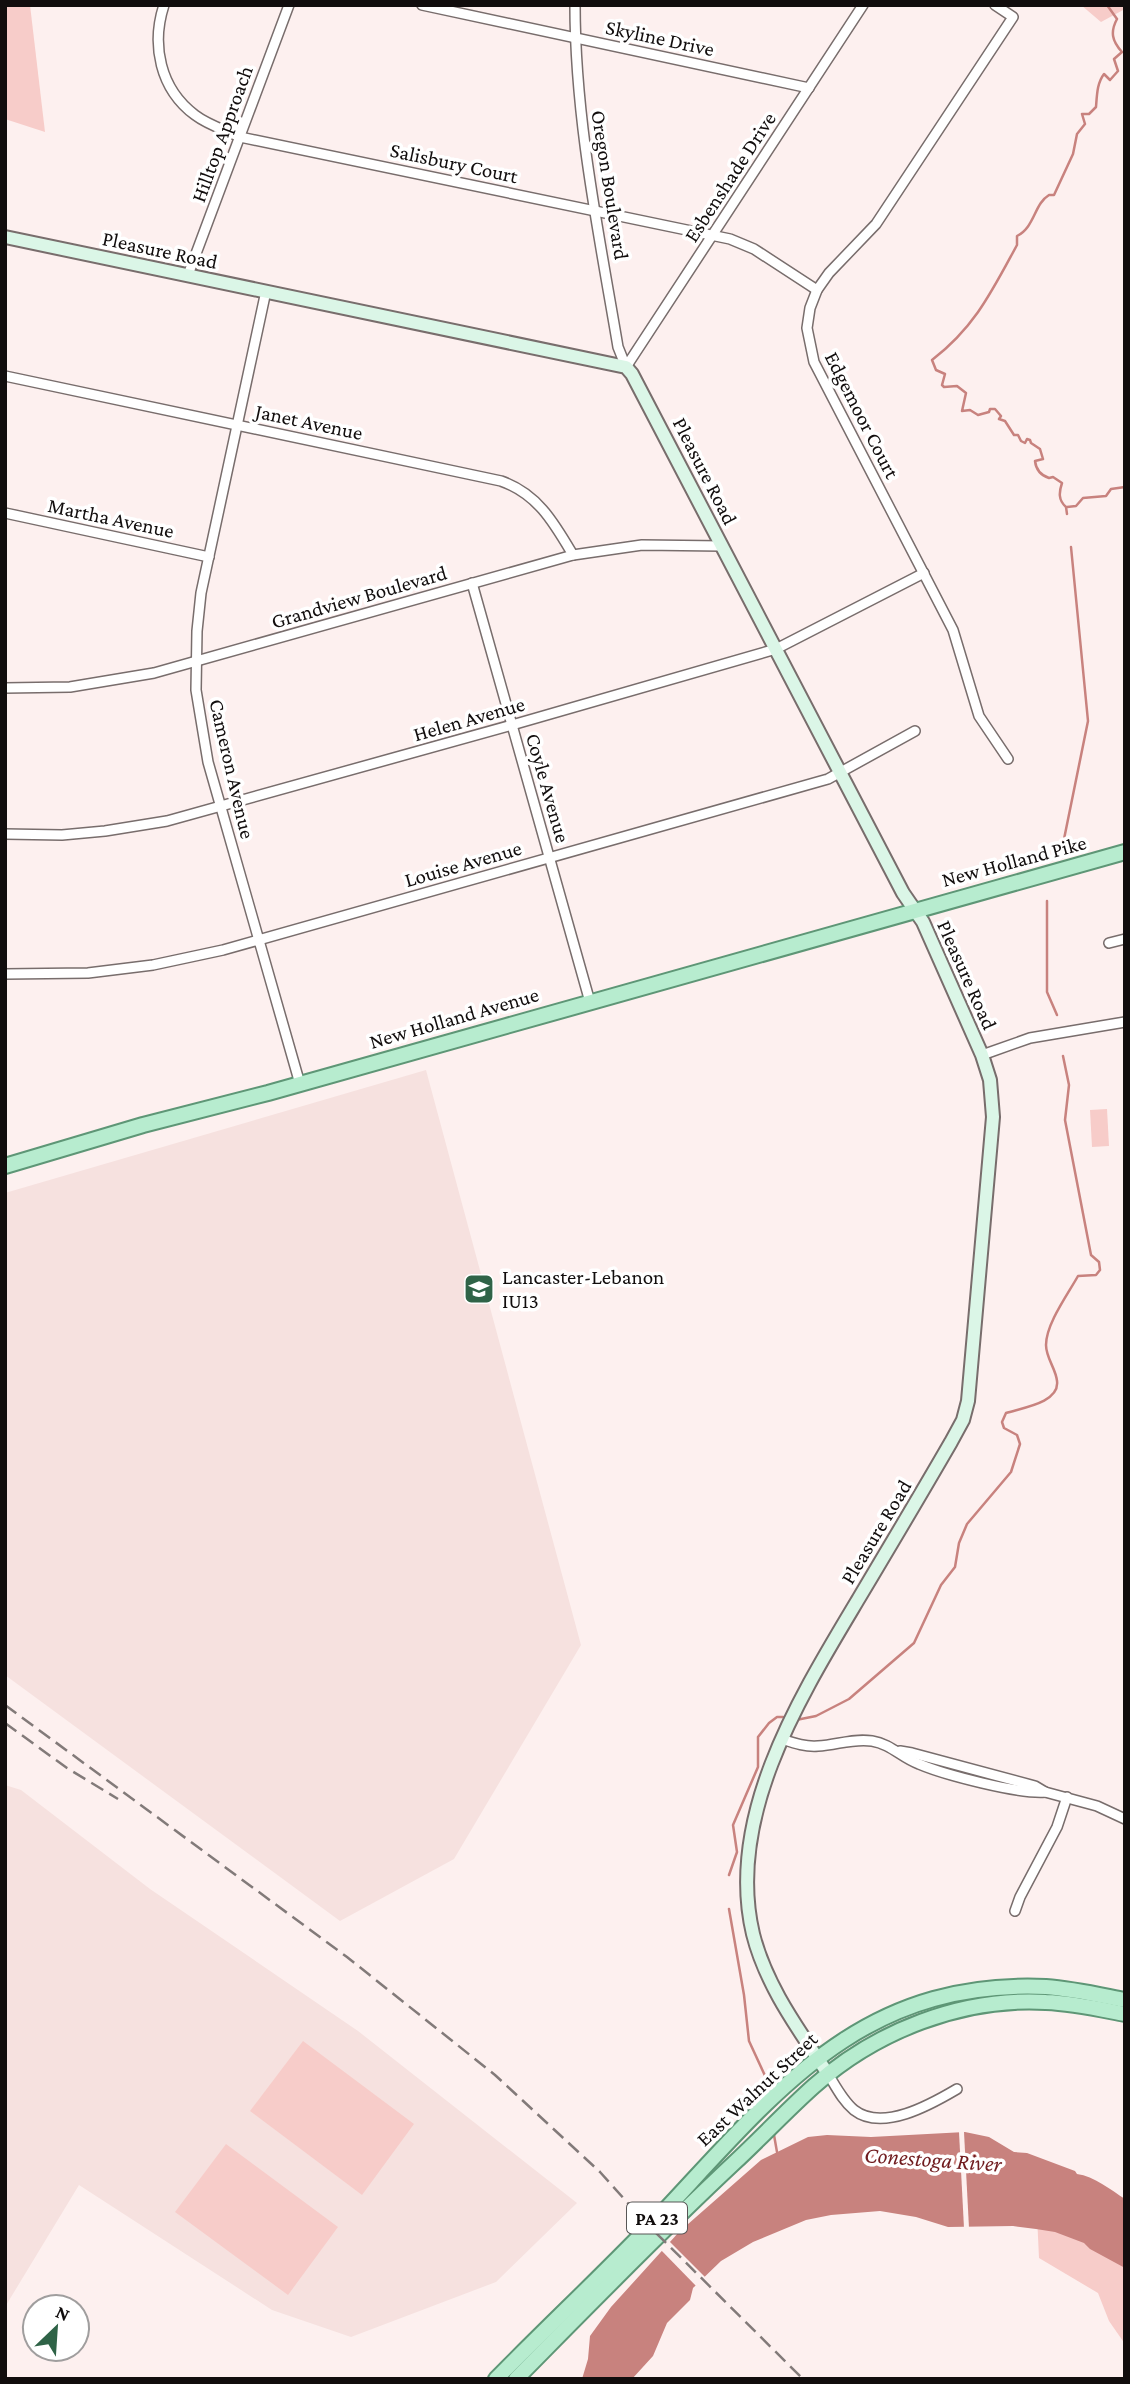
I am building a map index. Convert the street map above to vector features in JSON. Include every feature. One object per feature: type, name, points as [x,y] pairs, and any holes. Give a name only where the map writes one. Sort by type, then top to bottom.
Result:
[{"type":"main road","name":"New Holland Pike","points":[[915,910],[1125,852]]},
{"type":"main road","name":"New Holland Avenue","points":[[5,1166],[915,910]]},
{"type":"main road","name":"East Walnut Street","points":[[496,2379],[652,2223],[721,2149],[796,2076],[843,2039],[888,2014],[948,1995],[984,1990],[1032,1987],[1067,1989],[1125,2000]]},
{"type":"main road","name":"East Walnut Street","points":[[516,2379],[668,2225],[828,2074],[854,2055],[896,2032],[966,2008],[1000,2003],[1048,2002],[1125,2014]]},
{"type":"street","name":"Salisbury Court","points":[[164,5],[157,34],[159,57],[169,85],[178,99],[195,115],[240,137],[713,235],[747,246],[817,290]]},
{"type":"street","name":"Hilltop Approach","points":[[188,275],[289,5]]},
{"type":"street","name":"Skyline Drive","points":[[422,5],[809,88]]},
{"type":"street","name":"Oregon Boulevard","points":[[575,5],[578,91],[618,347],[626,368]]},
{"type":"street","name":"Esbenshade Drive","points":[[626,368],[863,5]]},
{"type":"street","name":"Edgemoor Court","points":[[995,5],[1013,17],[876,224],[829,273],[817,290],[807,328],[814,362],[957,639],[979,716],[1008,759]]},
{"type":"street","name":"Pleasure Road","points":[[5,237],[626,368],[632,374],[903,893],[923,922],[982,1055],[990,1080],[993,1117],[966,1410],[951,1442],[806,1687],[782,1740],[762,1795],[753,1832],[748,1884],[750,1918],[758,1952],[770,1980],[817,2058],[852,2108],[864,2116],[877,2119],[898,2116],[957,2089]]},
{"type":"street","name":"Cameron Avenue","points":[[266,292],[201,593],[195,661],[196,690],[202,730],[221,807],[300,1084]]},
{"type":"street","name":"Janet Avenue","points":[[5,376],[512,485],[540,505],[573,555]]},
{"type":"street","name":"Martha Avenue","points":[[5,513],[209,557]]},
{"type":"street","name":"Grandview Boulevard","points":[[5,688],[103,683],[154,673],[573,555],[642,545],[722,546]]},
{"type":"street","name":"Helen Avenue","points":[[5,834],[62,835],[167,821],[512,725],[776,649],[924,573]]},
{"type":"street","name":"Coyle Avenue","points":[[472,583],[590,1002]]},
{"type":"street","name":"Louise Avenue","points":[[5,974],[61,974],[124,969],[186,958],[259,940],[828,779],[915,731]]},
{"type":"street","points":[[1109,943],[1125,939]]},
{"type":"street","points":[[982,1055],[1030,1038],[1125,1022]]},
{"type":"street","points":[[782,1740],[809,1746],[865,1740],[878,1742],[900,1751],[1035,1786],[1045,1792],[1097,1806],[1125,1819]]},
{"type":"street","points":[[1015,1911],[1057,1827],[1068,1797]]},
{"type":"shaded area","points":[[5,5],[30,5],[45,132],[5,119]]},
{"type":"shaded area","points":[[1081,5],[1125,5],[1125,9],[1101,22]]},
{"type":"shaded area","points":[[426,1070],[581,1645],[454,1859],[340,1921],[5,1675],[5,1193]]},
{"type":"shaded area","points":[[1107,1109],[1109,1146],[1092,1147],[1090,1110]]},
{"type":"shaded area","points":[[5,1785],[21,1790],[150,1889],[358,2031],[577,2203],[496,2282],[351,2337],[272,2310],[79,2185],[5,2307]]},
{"type":"shaded area","points":[[303,2041],[414,2124],[362,2195],[250,2111]]},
{"type":"shaded area","points":[[226,2144],[338,2227],[288,2295],[175,2212]]},
{"type":"shaded area","points":[[1036,2194],[1125,2235],[1125,2344],[1109,2321],[1098,2293],[1039,2258]]},
{"type":"water","name":"Conestoga River","points":[[965,2132],[989,2137],[1014,2152],[1027,2153],[1075,2171],[1096,2180],[1125,2199],[1125,2268],[1084,2243],[1055,2232],[1036,2229],[1013,2226],[948,2227],[916,2217],[880,2211],[806,2220],[753,2242],[721,2261],[693,2288],[690,2300],[667,2323],[653,2356],[632,2379],[582,2379],[588,2359],[590,2336],[611,2307],[679,2232],[761,2160],[808,2137]]},
{"type":"pier","points":[[959,2132],[964,2132],[969,2228],[964,2228]]},
{"type":"pier","points":[[667,2239],[707,2279],[698,2288],[659,2248]]},
{"type":"waterway","points":[[1067,514],[1060,496],[1062,483],[1043,475],[1036,467],[1035,461],[1043,459],[1040,449],[1030,440],[1027,439],[1025,443],[1018,435],[1014,435],[1005,421],[999,419],[1001,416],[995,409],[978,415],[970,410],[962,411],[966,393],[957,386],[944,387],[942,385],[945,374],[936,370],[932,360],[960,335],[971,321],[1017,245],[1017,236],[1027,227],[1044,199],[1054,195],[1073,154],[1077,134],[1085,124],[1082,114],[1089,114],[1096,107],[1099,85],[1104,74],[1110,80],[1118,71],[1114,59],[1122,52],[1114,40],[1113,28],[1117,19],[1107,5]]},
{"type":"waterway","points":[[1067,507],[1076,506],[1083,498],[1106,496],[1111,489],[1125,487]]},
{"type":"waterway","points":[[1063,844],[1088,721],[1071,547]]},
{"type":"waterway","points":[[1047,901],[1047,992],[1057,1015]]},
{"type":"waterway","points":[[796,1720],[816,1716],[849,1699],[914,1643],[941,1585],[955,1567],[959,1543],[967,1524],[1011,1472],[1020,1444],[1017,1435],[1004,1428],[1002,1422],[1006,1413],[1038,1403],[1052,1395],[1056,1388],[1056,1377],[1046,1350],[1050,1328],[1078,1276],[1096,1275],[1100,1270],[1099,1262],[1091,1255],[1065,1120],[1069,1085],[1063,1056]]},
{"type":"waterway","points":[[729,1875],[737,1852],[733,1825],[758,1767],[758,1737],[769,1723],[777,1717],[783,1717]]},
{"type":"waterway","points":[[729,1909],[749,2041],[767,2080]]},
{"type":"waterway","points":[[774,2135],[777,2152]]},
{"type":"railway","points":[[5,1705],[347,1957],[495,2075],[600,2172],[643,2220],[803,2379]]},
{"type":"railway","points":[[5,1723],[67,1768],[118,1799]]},
{"type":"place","name":"Lancaster-Lebanon IU13","points":[[479,1289]]}]
